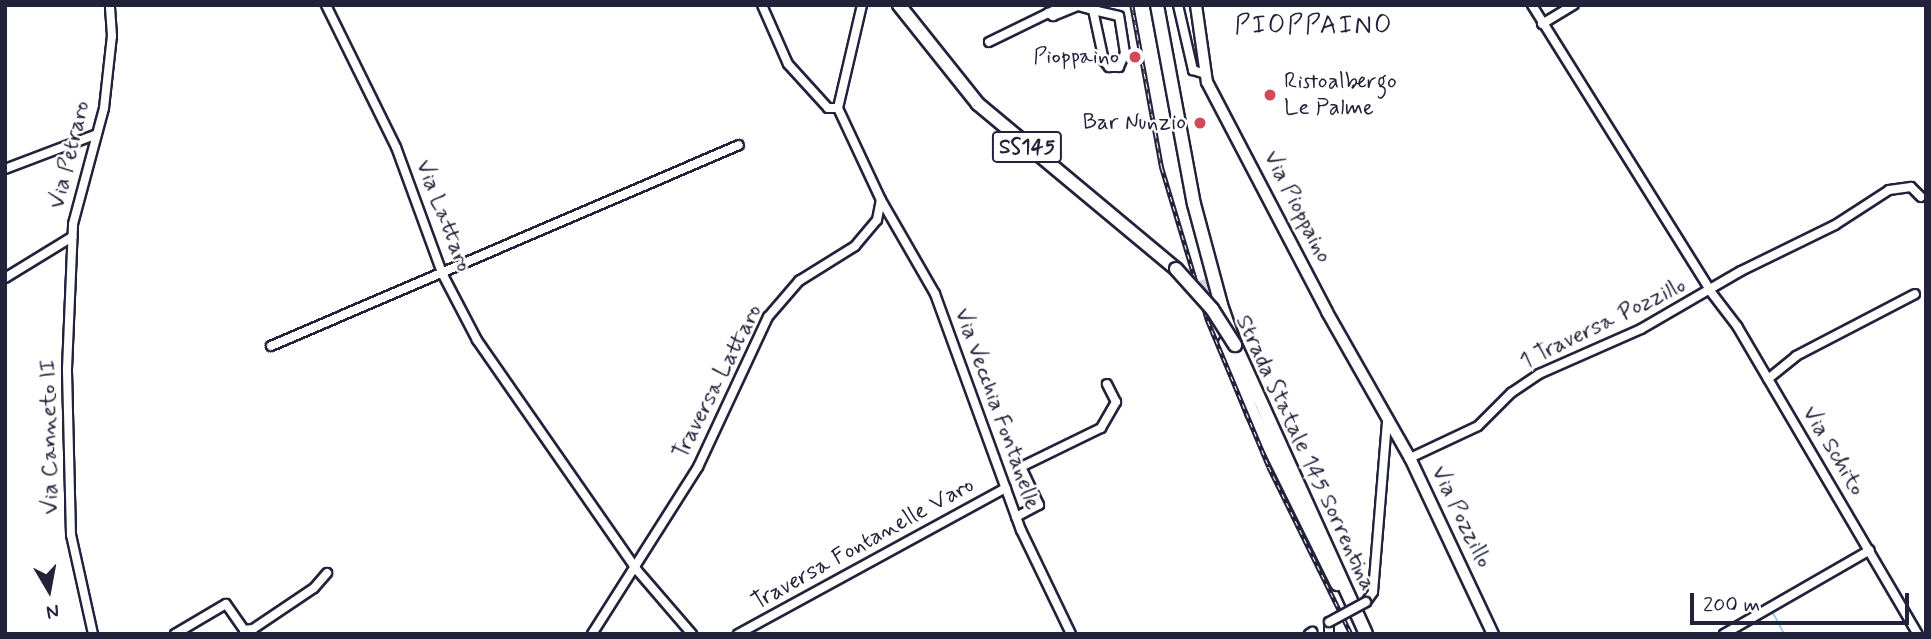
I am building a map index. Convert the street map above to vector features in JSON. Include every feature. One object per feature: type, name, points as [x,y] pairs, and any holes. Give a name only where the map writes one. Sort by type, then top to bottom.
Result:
[{"type":"highway","name":"Strada Statale 145 Sorrentina","points":[[899,5],[978,104],[1176,269],[1212,309],[1333,556],[1366,633]]},
{"type":"highway","points":[[1157,5],[1205,249],[1230,344],[1303,517],[1366,633]]},
{"type":"highway","points":[[1168,64],[1175,144],[1205,279]]},
{"type":"main road","name":"Via Pioppaino","points":[[1196,5],[1205,74],[1387,420]]},
{"type":"main road","name":"Via Pozzillo","points":[[1387,420],[1410,458],[1493,634]]},
{"type":"street","name":"Via Petraro","points":[[5,278],[72,237],[97,134],[112,36],[110,5]]},
{"type":"street","name":"Via Lattaro","points":[[326,5],[396,148],[442,273],[477,340],[636,569],[692,634]]},
{"type":"street","points":[[762,5],[788,64],[809,91],[828,108],[838,108]]},
{"type":"street","points":[[862,5],[838,108],[881,200]]},
{"type":"street","points":[[989,42],[1065,5]]},
{"type":"street","points":[[1178,5],[1193,71],[1205,74]]},
{"type":"street","name":"Via Schito","points":[[1532,5],[1768,379],[1917,634]]},
{"type":"street","points":[[1542,24],[1574,5]]},
{"type":"street","points":[[1048,13],[1054,16],[1078,6],[1119,16],[1125,53],[1119,67],[1109,67],[1104,61],[1093,10]]},
{"type":"street","points":[[5,169],[97,134]]},
{"type":"street","points":[[271,346],[739,145]]},
{"type":"street","points":[[1711,292],[1889,190],[1911,187],[1921,197]]},
{"type":"street","name":"Via Vecchia Fontanelle","points":[[881,200],[935,295],[1016,517],[1071,634]]},
{"type":"street","name":"Traversa Lattaro","points":[[592,634],[636,569],[698,467],[768,317],[799,281],[870,234],[881,200]]},
{"type":"street","name":"Via Canneto II","points":[[72,237],[67,488],[71,535],[93,634]]},
{"type":"street","name":"1 Traversa Pozzillo","points":[[1410,458],[1478,426],[1511,393],[1539,374],[1711,292]]},
{"type":"street","points":[[1768,379],[1796,356],[1915,294]]},
{"type":"street","points":[[1016,517],[1039,505],[1021,467],[1101,428],[1116,402],[1107,384]]},
{"type":"street","points":[[1329,634],[1329,622],[1366,603],[1373,592],[1387,420]]},
{"type":"street","name":"Traversa Fontanelle Varo","points":[[738,634],[1006,488]]},
{"type":"street","points":[[1724,634],[1870,550]]},
{"type":"street","points":[[175,634],[221,604],[229,607],[244,630],[253,629],[314,588],[327,573]]},
{"type":"waterway","points":[[1772,611],[1784,634]]},
{"type":"tunnel","points":[[1205,279],[1215,312]]},
{"type":"railway","points":[[1132,5],[1162,168],[1208,321],[1269,467],[1351,634]]},
{"type":"place","name":"Pioppaino","points":[[1135,57]]},
{"type":"place","name":"Ristoalbergo Le Palme","points":[[1270,95]]},
{"type":"place","name":"Bar Nunzio","points":[[1200,123]]},
{"type":"district","name":"PIOPPAINO","points":[[1314,27]]}]
